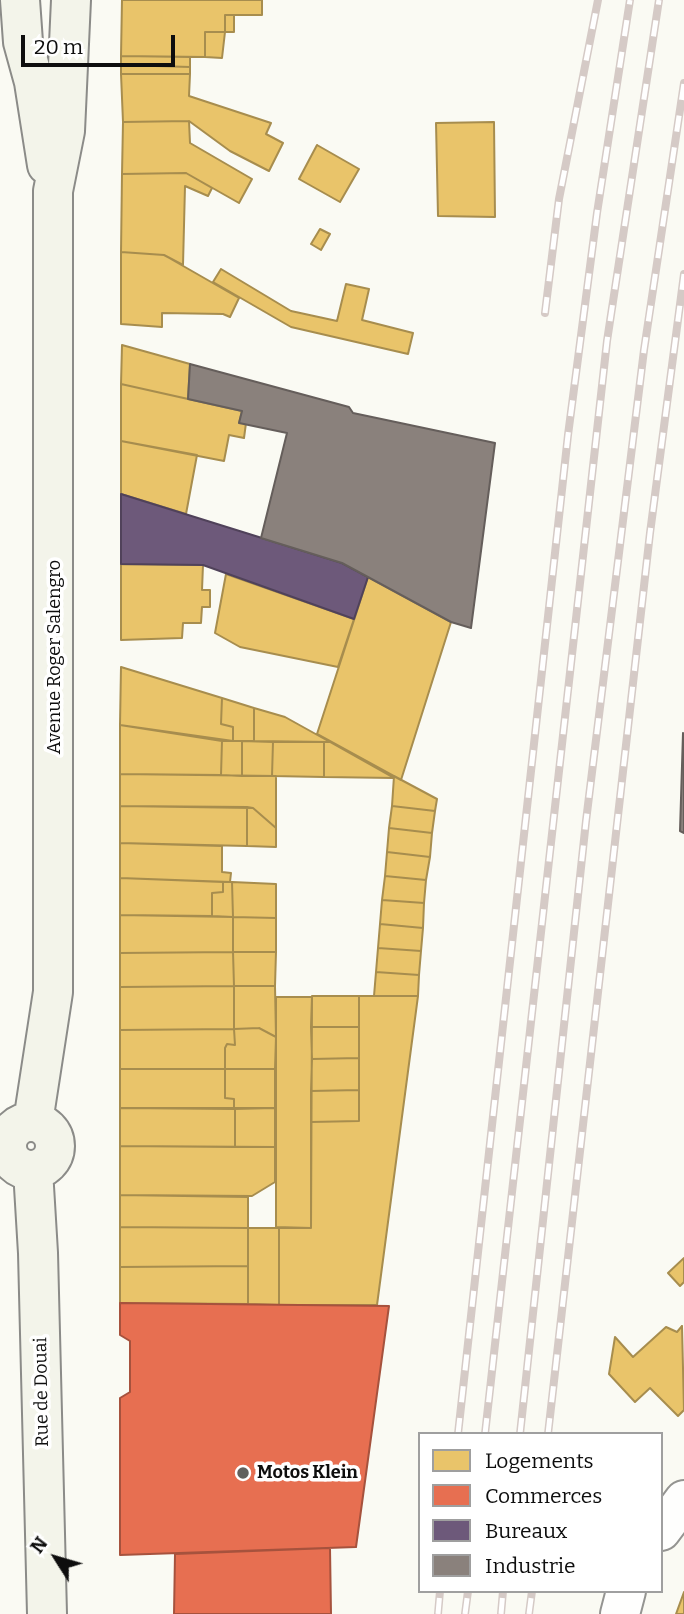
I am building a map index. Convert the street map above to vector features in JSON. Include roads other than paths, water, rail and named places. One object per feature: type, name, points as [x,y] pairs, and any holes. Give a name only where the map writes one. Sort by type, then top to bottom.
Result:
[{"type":"street","name":"Avenue Roger Salengro","points":[[18,1146],[51,1011],[54,955],[53,191],[23,42],[20,0]]},
{"type":"street","name":"Avenue Roger Salengro","points":[[53,191],[65,131],[71,0]]},
{"type":"street","name":"Rue de Douai","points":[[18,1146],[38,1253],[47,1614]]},
{"type":"street","points":[[663,1528],[684,1500]]},
{"type":"street","points":[[620,1614],[625,1593]]},
{"type":"railway","points":[[545,313],[559,199],[598,0]]},
{"type":"railway","points":[[458,1432],[568,435],[597,213],[630,0]]},
{"type":"railway","points":[[485,1432],[607,341],[659,0]]},
{"type":"railway","points":[[520,1432],[586,821],[644,350],[684,83]]},
{"type":"railway","points":[[548,1432],[650,533],[684,274]]},
{"type":"railway","points":[[438,1614],[440,1593]]},
{"type":"railway","points":[[465,1614],[468,1593]]},
{"type":"railway","points":[[501,1614],[503,1593]]},
{"type":"railway","points":[[529,1614],[532,1593]]},
{"type":"place","name":"Motos Klein","points":[[243,1473]]}]
